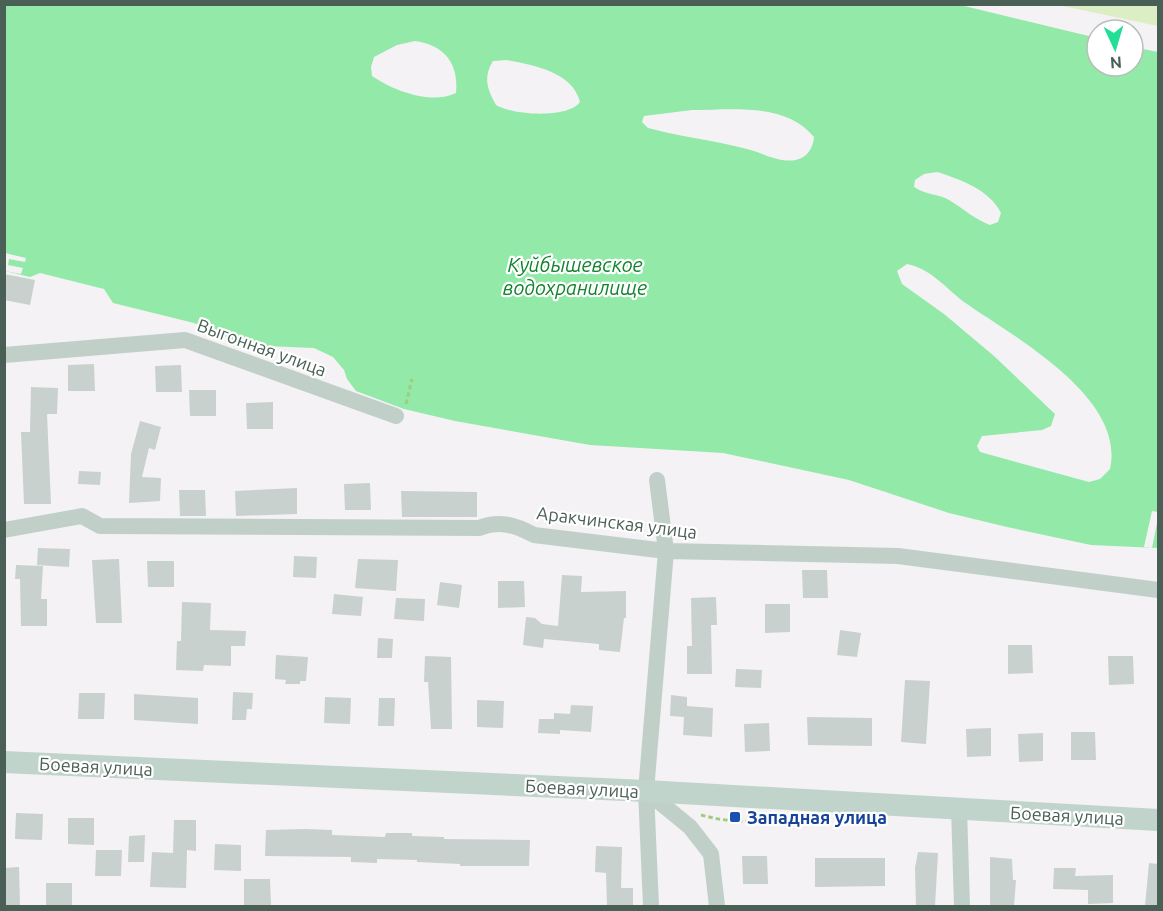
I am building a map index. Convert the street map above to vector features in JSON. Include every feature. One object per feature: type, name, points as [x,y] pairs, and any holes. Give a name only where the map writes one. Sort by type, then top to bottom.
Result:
[{"type":"main road","name":"Боевая улица","points":[[4,762],[645,791],[1158,820]]},
{"type":"street","name":"Выгонная улица","points":[[4,355],[185,340],[400,412]]},
{"type":"street","points":[[651,906],[645,791],[666,551],[657,480]]},
{"type":"street","name":"Аракчинская улица","points":[[4,530],[82,516],[100,526],[479,528],[494,523],[517,526],[534,535],[666,551],[898,556],[1158,590]]},
{"type":"street","points":[[645,791],[690,827],[711,854],[717,906]]},
{"type":"street","points":[[959,808],[962,906]]},
{"type":"path","points":[[400,412],[412,379]]},
{"type":"shaded area","points":[[1058,5],[1158,5],[1158,26],[1145,23],[1145,18],[1120,18]]},
{"type":"water","name":"Куйбышевское водохранилище","points":[[956,4],[1085,35],[1085,78],[1145,78],[1145,49],[1158,52],[1158,548],[1091,545],[1007,527],[949,513],[849,480],[723,453],[590,445],[455,421],[404,409],[356,391],[347,379],[344,370],[333,357],[314,348],[244,345],[194,323],[113,303],[104,289],[40,273],[30,277],[5,271],[5,5]],"holes":[[[415,41],[434,47],[448,57],[455,73],[456,93],[435,98],[413,95],[391,87],[372,76],[371,67],[374,57],[397,45]],[[506,60],[528,64],[561,77],[576,92],[580,102],[564,111],[540,114],[514,111],[496,105],[487,83],[488,72],[493,61]],[[741,109],[774,113],[802,126],[814,137],[812,145],[804,157],[790,161],[735,146],[648,128],[642,122],[644,116],[692,110]],[[937,172],[973,186],[996,205],[1001,213],[998,222],[990,225],[945,198],[918,190],[914,187],[915,180],[924,174]],[[907,264],[923,270],[1062,372],[1084,394],[1101,417],[1110,443],[1110,469],[1100,479],[1089,482],[980,452],[977,446],[982,436],[1042,430],[1051,426],[1055,414],[994,356],[944,314],[902,284],[897,271]]]},
{"type":"pier","points":[[5,253],[26,258],[25,262],[9,259],[8,265],[23,268],[21,274],[5,271]]},
{"type":"pier","points":[[1152,511],[1158,512],[1158,518],[1152,548],[1144,547]]},
{"type":"building","points":[[4,274],[35,280],[30,305],[4,300]]},
{"type":"building","points":[[94,364],[95,391],[68,391],[68,365]]},
{"type":"building","points":[[181,365],[182,392],[156,392],[155,366]]},
{"type":"building","points":[[31,387],[58,388],[57,414],[47,414],[51,504],[24,504],[21,432],[30,432]]},
{"type":"building","points":[[189,390],[216,390],[216,416],[190,416]]},
{"type":"building","points":[[273,402],[273,429],[247,429],[246,403]]},
{"type":"building","points":[[140,421],[161,427],[155,450],[149,448],[142,477],[161,478],[160,501],[129,503],[131,454]]},
{"type":"building","points":[[79,471],[101,472],[100,485],[78,484]]},
{"type":"building","points":[[370,483],[371,510],[345,510],[344,484]]},
{"type":"building","points":[[297,488],[297,514],[236,516],[235,491]]},
{"type":"building","points":[[179,490],[205,490],[206,516],[180,516]]},
{"type":"building","points":[[401,491],[477,492],[477,517],[402,517]]},
{"type":"building","points":[[38,548],[70,549],[69,567],[37,565]]},
{"type":"building","points":[[294,556],[317,557],[316,578],[293,577]]},
{"type":"building","points":[[119,559],[122,623],[96,623],[92,560]]},
{"type":"building","points":[[358,559],[398,560],[396,591],[355,588]]},
{"type":"building","points":[[147,561],[174,561],[174,587],[148,587]]},
{"type":"building","points":[[16,565],[43,566],[41,599],[47,599],[47,626],[21,626],[20,579],[15,579]]},
{"type":"building","points":[[802,570],[827,570],[828,598],[803,598]]},
{"type":"building","points":[[562,575],[582,576],[581,592],[626,591],[626,618],[624,618],[620,652],[599,650],[599,644],[544,639],[543,648],[523,645],[526,617],[535,618],[542,624],[558,626]]},
{"type":"building","points":[[498,581],[524,581],[525,607],[498,608]]},
{"type":"building","points":[[440,582],[462,585],[459,608],[437,605]]},
{"type":"building","points":[[334,594],[363,597],[361,616],[332,614]]},
{"type":"building","points":[[716,597],[717,625],[711,625],[712,674],[687,674],[687,646],[692,646],[691,598]]},
{"type":"building","points":[[396,598],[425,599],[424,621],[394,619]]},
{"type":"building","points":[[182,602],[211,603],[210,630],[246,631],[245,646],[231,646],[231,666],[204,665],[203,671],[176,670],[177,641],[181,641]]},
{"type":"building","points":[[765,604],[790,604],[790,632],[765,633]]},
{"type":"building","points":[[840,630],[861,633],[857,657],[837,655]]},
{"type":"building","points":[[378,638],[393,639],[392,658],[377,658]]},
{"type":"building","points":[[1008,645],[1032,645],[1033,673],[1008,674]]},
{"type":"building","points":[[276,655],[308,657],[306,681],[300,681],[300,684],[285,684],[286,680],[275,679]]},
{"type":"building","points":[[425,656],[451,657],[452,729],[431,729],[428,682],[424,682]]},
{"type":"building","points":[[1108,656],[1133,656],[1134,684],[1109,685]]},
{"type":"building","points":[[736,669],[762,670],[761,688],[735,687]]},
{"type":"building","points":[[905,680],[930,681],[926,744],[901,742]]},
{"type":"building","points":[[233,692],[253,693],[252,709],[247,709],[246,720],[232,720]]},
{"type":"building","points":[[79,693],[105,693],[104,719],[78,719]]},
{"type":"building","points":[[134,694],[198,698],[198,724],[134,720]]},
{"type":"building","points":[[671,695],[687,697],[687,706],[713,708],[712,737],[683,735],[684,717],[670,716]]},
{"type":"building","points":[[325,697],[351,698],[350,724],[324,723]]},
{"type":"building","points":[[379,698],[395,698],[394,726],[378,726]]},
{"type":"building","points":[[477,700],[504,701],[503,728],[477,727]]},
{"type":"building","points":[[571,705],[593,706],[591,732],[560,730],[560,734],[538,733],[539,719],[554,719],[554,713],[570,714]]},
{"type":"building","points":[[807,717],[872,718],[872,746],[808,745]]},
{"type":"building","points":[[769,723],[770,751],[745,752],[744,724]]},
{"type":"building","points":[[991,728],[991,756],[967,757],[966,729]]},
{"type":"building","points":[[1071,732],[1095,732],[1096,760],[1071,760]]},
{"type":"building","points":[[1043,733],[1043,761],[1019,762],[1018,734]]},
{"type":"building","points":[[16,813],[43,814],[42,840],[15,839]]},
{"type":"building","points":[[68,818],[94,818],[94,845],[68,844]]},
{"type":"building","points":[[174,820],[196,820],[196,851],[187,850],[186,888],[150,887],[152,852],[173,853]]},
{"type":"building","points":[[266,830],[332,830],[332,835],[385,837],[386,833],[412,833],[412,836],[444,837],[444,839],[530,840],[529,866],[460,866],[460,864],[417,862],[417,860],[377,859],[377,863],[351,862],[351,857],[265,856]]},
{"type":"building","points":[[145,835],[144,862],[128,862],[129,836]]},
{"type":"building","points":[[215,844],[241,845],[241,871],[214,870]]},
{"type":"building","points":[[596,846],[622,847],[621,888],[633,888],[633,906],[607,906],[606,873],[595,872]]},
{"type":"building","points":[[96,850],[122,850],[121,876],[95,876]]},
{"type":"building","points":[[918,852],[938,853],[935,906],[916,906],[915,868]]},
{"type":"building","points":[[742,856],[767,856],[768,884],[743,884]]},
{"type":"building","points":[[990,857],[1012,859],[1013,880],[1016,880],[1014,906],[990,906]]},
{"type":"building","points":[[815,858],[885,858],[885,886],[815,887]]},
{"type":"building","points":[[1149,863],[1158,864],[1158,906],[1145,906]]},
{"type":"building","points":[[19,867],[20,906],[4,906],[4,868]]},
{"type":"building","points":[[1054,868],[1076,868],[1075,876],[1113,875],[1113,903],[1088,904],[1088,890],[1053,889]]},
{"type":"building","points":[[244,879],[270,879],[271,905],[244,906]]},
{"type":"building","points":[[46,883],[72,883],[72,906],[46,906]]},
{"type":"place","name":"Западная улица","points":[[735,817]]}]
